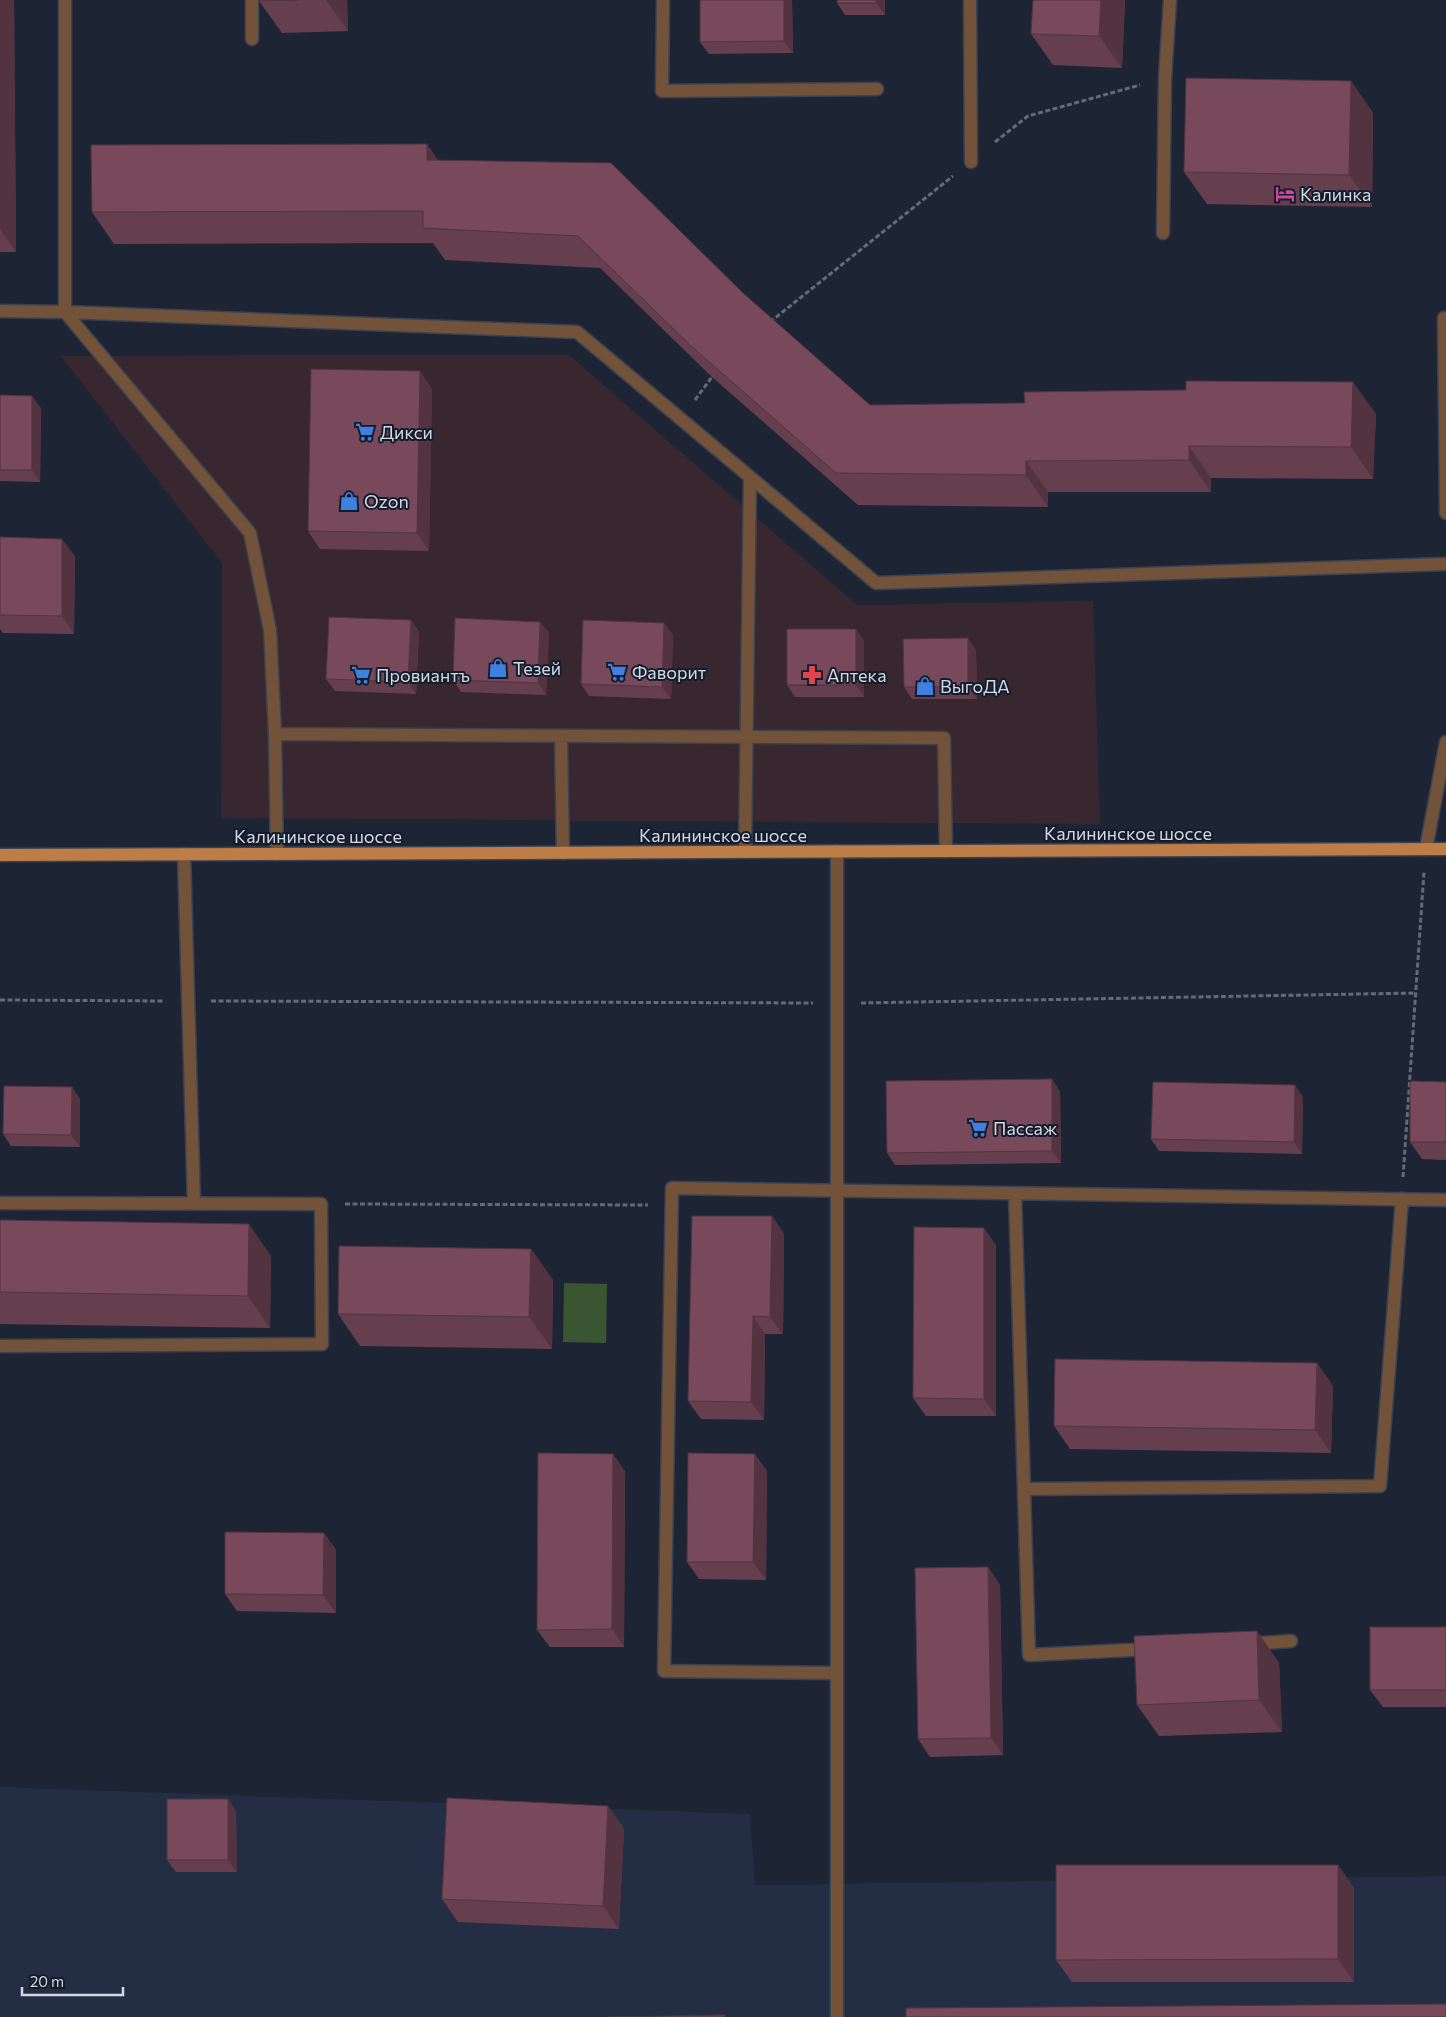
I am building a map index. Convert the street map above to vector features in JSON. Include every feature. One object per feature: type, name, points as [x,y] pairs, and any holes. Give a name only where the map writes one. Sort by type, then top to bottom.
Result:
[{"type":"main road","name":"Калининское шоссе","points":[[0,855],[1446,848]]},
{"type":"street","points":[[65,0],[65,312],[250,533],[270,630],[277,854]]},
{"type":"street","points":[[252,0],[252,39]]},
{"type":"street","points":[[663,0],[662,91],[877,89]]},
{"type":"street","points":[[970,0],[971,162]]},
{"type":"street","points":[[1163,233],[1165,78],[1170,0]]},
{"type":"street","points":[[0,312],[65,312],[577,332],[876,583],[1446,564]]},
{"type":"street","points":[[1446,318],[1444,318],[1446,513]]},
{"type":"street","points":[[745,852],[750,477]]},
{"type":"street","points":[[274,734],[944,738],[946,851]]},
{"type":"street","points":[[562,736],[563,853]]},
{"type":"street","points":[[1426,849],[1446,742]]},
{"type":"street","points":[[837,852],[837,2017]]},
{"type":"street","points":[[184,854],[194,1204]]},
{"type":"street","points":[[837,1674],[664,1671],[672,1188],[1446,1200]]},
{"type":"street","points":[[1015,1194],[1029,1655],[1165,1648]]},
{"type":"street","points":[[1024,1489],[1380,1486],[1402,1199]]},
{"type":"street","points":[[0,1203],[322,1204],[322,1344],[0,1346]]},
{"type":"street","points":[[1233,1644],[1291,1641]]},
{"type":"path","points":[[765,325],[1028,116],[1165,78]]},
{"type":"path","points":[[1402,1199],[1426,849]]},
{"type":"path","points":[[0,1000],[837,1003],[1416,993]]},
{"type":"path","points":[[322,1204],[672,1205]]},
{"type":"shaded area","points":[[569,355],[857,605],[1093,601],[1100,824],[221,818],[222,563],[61,356]]},
{"type":"shaded area","points":[[0,1787],[750,1814],[755,1885],[1446,1876],[1446,2017],[0,2017]]},
{"type":"green space","points":[[564,1283],[607,1284],[606,1343],[563,1342]]},
{"type":"building","points":[[259,0],[299,0],[259,1]]},
{"type":"building","points":[[700,0],[784,0],[784,41],[700,42]]},
{"type":"building","points":[[837,0],[876,0],[876,3],[837,3]]},
{"type":"building","points":[[1033,0],[1101,0],[1099,36],[1031,34]]},
{"type":"building","points":[[1186,78],[1351,81],[1349,175],[1184,172]]},
{"type":"building","points":[[427,144],[427,160],[611,163],[743,293],[870,405],[1025,403],[1024,392],[1186,390],[1186,381],[1353,382],[1351,447],[1189,446],[1189,460],[1026,461],[1026,475],[836,473],[690,345],[578,236],[423,228],[423,211],[92,212],[91,145]]},
{"type":"building","points":[[311,369],[420,371],[417,533],[308,531]]},
{"type":"building","points":[[0,395],[32,396],[32,470],[0,470]]},
{"type":"building","points":[[0,537],[62,539],[62,616],[0,615]]},
{"type":"building","points":[[329,617],[411,620],[408,682],[326,679]]},
{"type":"building","points":[[455,618],[540,622],[538,683],[453,680]]},
{"type":"building","points":[[583,620],[664,623],[662,687],[581,684]]},
{"type":"building","points":[[787,629],[856,629],[856,685],[787,685]]},
{"type":"building","points":[[968,638],[968,687],[904,687],[903,639]]},
{"type":"building","name":"Пассаж","points":[[1052,1079],[1052,1151],[887,1153],[886,1081]]},
{"type":"building","points":[[1410,1081],[1446,1082],[1446,1142],[1410,1142]]},
{"type":"building","points":[[1153,1082],[1295,1085],[1294,1142],[1151,1139]]},
{"type":"building","points":[[4,1086],[72,1087],[71,1135],[3,1134]]},
{"type":"building","points":[[692,1216],[772,1216],[770,1317],[753,1316],[751,1402],[688,1401]]},
{"type":"building","points":[[0,1220],[249,1224],[248,1296],[0,1292]]},
{"type":"building","points":[[914,1227],[984,1228],[984,1399],[913,1398]]},
{"type":"building","points":[[339,1246],[531,1249],[529,1317],[338,1314]]},
{"type":"building","points":[[1055,1359],[1317,1363],[1315,1430],[1054,1426]]},
{"type":"building","points":[[538,1453],[613,1454],[612,1629],[537,1630]]},
{"type":"building","points":[[688,1453],[755,1454],[753,1562],[687,1562]]},
{"type":"building","points":[[225,1532],[324,1533],[323,1595],[225,1594]]},
{"type":"building","points":[[988,1567],[991,1738],[918,1739],[915,1568]]},
{"type":"building","points":[[1370,1627],[1446,1627],[1446,1690],[1370,1690]]},
{"type":"building","points":[[1257,1631],[1259,1700],[1137,1705],[1134,1636]]},
{"type":"building","points":[[447,1798],[608,1806],[603,1906],[442,1899]]},
{"type":"building","points":[[167,1799],[228,1799],[228,1860],[167,1860]]},
{"type":"building","points":[[1056,1865],[1338,1865],[1338,1959],[1056,1960]]},
{"type":"building","points":[[1446,2004],[1446,2017],[906,2017],[906,2008]]},
{"type":"building","points":[[725,2015],[725,2017],[609,2017]]},
{"type":"place","name":"Калинка","points":[[1285,194]]},
{"type":"place","name":"Дикси","points":[[365,432]]},
{"type":"place","name":"Ozon","points":[[349,501]]},
{"type":"place","name":"Тезей","points":[[498,668]]},
{"type":"place","name":"Фаворит","points":[[617,672]]},
{"type":"place","name":"Провиантъ","points":[[361,675]]},
{"type":"place","name":"Аптека","points":[[812,675]]},
{"type":"place","name":"ВыгоДА","points":[[925,686]]},
{"type":"place","name":"Пассаж","points":[[978,1128]]}]
